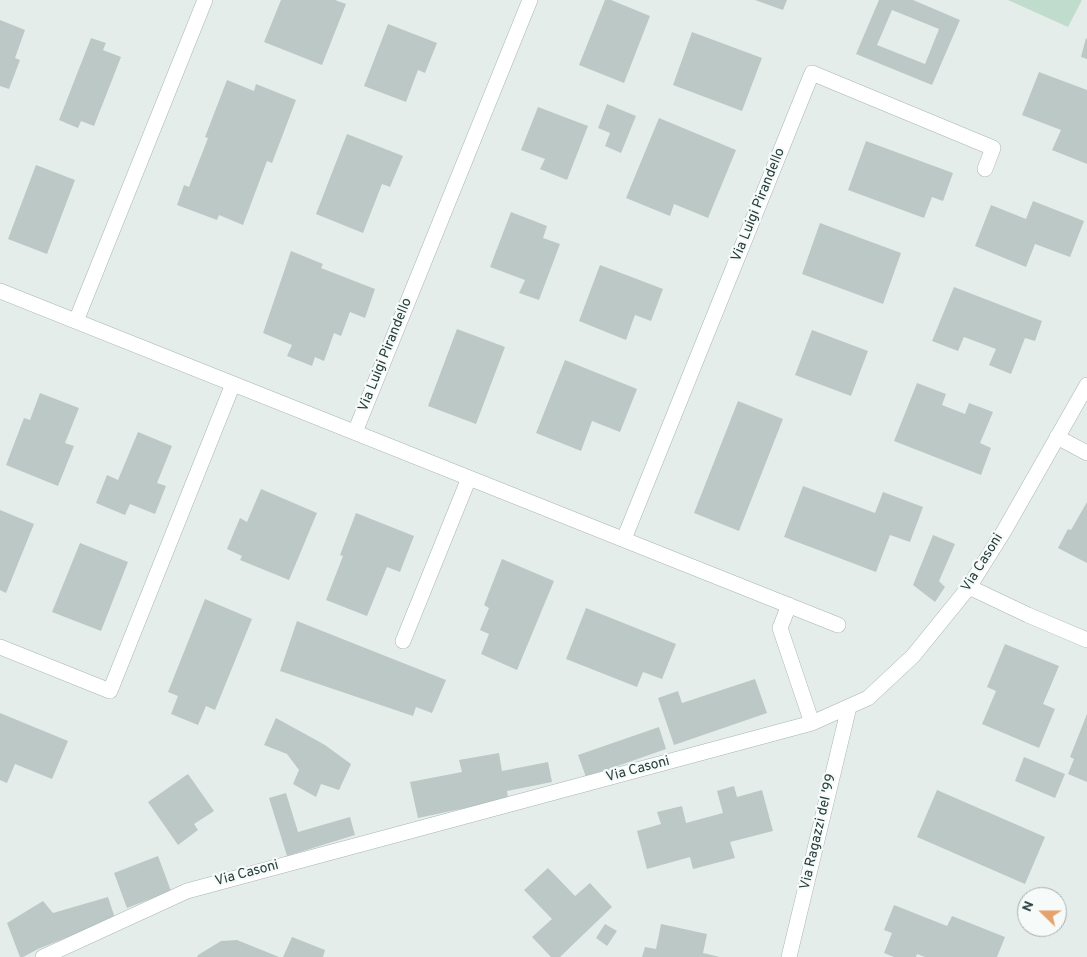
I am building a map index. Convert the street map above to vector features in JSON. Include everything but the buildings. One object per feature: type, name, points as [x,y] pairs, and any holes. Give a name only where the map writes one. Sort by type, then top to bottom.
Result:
[{"type":"street","points":[[76,321],[205,0]]},
{"type":"street","name":"Via Luigi Pirandello","points":[[355,432],[530,0]]},
{"type":"street","name":"Via Luigi Pirandello","points":[[624,540],[812,73],[993,148],[985,169]]},
{"type":"street","points":[[0,291],[838,625]]},
{"type":"street","points":[[0,647],[110,690],[233,384]]},
{"type":"street","name":"Via Casoni","points":[[51,956],[187,890],[812,723],[868,698],[913,656],[969,588],[1087,385]]},
{"type":"street","points":[[1057,437],[1087,453]]},
{"type":"street","points":[[403,641],[469,478]]},
{"type":"street","points":[[969,588],[1087,640]]},
{"type":"street","points":[[789,605],[780,628],[812,723]]},
{"type":"street","name":"Via Ragazzi del '99","points":[[789,957],[849,707]]},
{"type":"green space","points":[[1008,0],[1082,0],[1068,27]]}]
